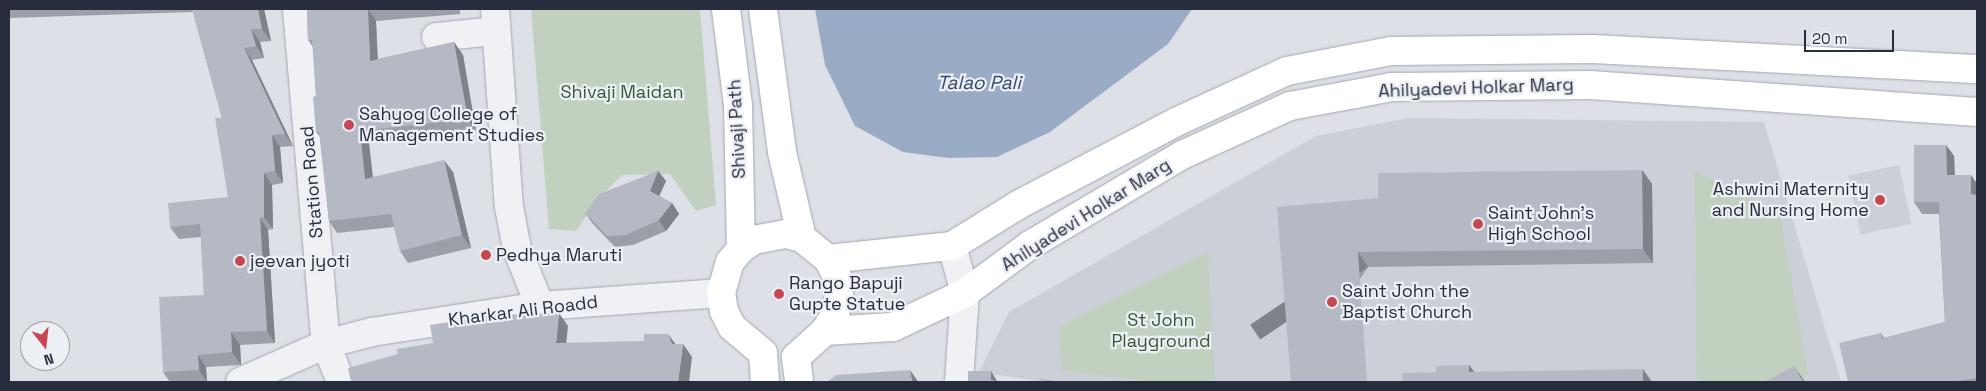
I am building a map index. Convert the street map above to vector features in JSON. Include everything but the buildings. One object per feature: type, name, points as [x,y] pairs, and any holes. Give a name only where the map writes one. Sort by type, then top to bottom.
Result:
[{"type":"main road","name":"Shivaji Path","points":[[726,9],[738,106],[741,250]]},
{"type":"main road","points":[[763,9],[782,152],[802,238]]},
{"type":"main road","name":"Ahilyadevi Holkar Marg","points":[[828,259],[952,246],[1018,205],[1167,127],[1287,71],[1392,51],[1593,49],[1977,69]]},
{"type":"main road","name":"Ahilyadevi Holkar Marg","points":[[825,331],[893,327],[965,294],[1030,245],[1182,155],[1290,106],[1391,87],[1590,85],[1977,112]]},
{"type":"main road","points":[[765,382],[763,353],[732,327],[724,311],[721,292],[727,269],[741,250],[754,240],[770,235],[802,238],[828,259],[837,276],[840,296],[835,315],[797,369]]},
{"type":"street","name":"Station Road","points":[[297,9],[326,344],[341,382]]},
{"type":"street","points":[[436,37],[495,20],[509,207],[517,249],[540,306]]},
{"type":"street","points":[[952,246],[965,294],[959,382]]},
{"type":"street","name":"Kharkar Ali Roadd","points":[[240,382],[326,344],[372,332],[540,306],[721,292]]},
{"type":"shaded area","name":"Saint John's High School","points":[[1408,118],[1764,122],[1841,382],[1045,382],[979,372],[1009,312],[1316,136]]},
{"type":"shaded area","name":"Ashwini Maternity and Nursing Home","points":[[1899,165],[1911,224],[1861,235],[1848,176]]},
{"type":"green space","name":"Shivaji Maidan","points":[[531,9],[700,9],[716,205],[696,211],[670,174],[622,175],[598,199],[576,231],[549,229]]},
{"type":"green space","points":[[1694,170],[1780,215],[1808,375],[1793,382],[1697,382]]},
{"type":"green space","name":"St John Playground","points":[[1208,252],[1215,382],[1151,382],[1062,370],[1059,327]]},
{"type":"water","name":"Talao Pali","points":[[815,9],[1192,9],[1168,44],[1050,132],[997,157],[948,158],[903,152],[855,126],[825,65]]},
{"type":"place","name":"Sahyog College of Management Studies","points":[[349,125]]},
{"type":"place","name":"Ashwini Maternity and Nursing Home","points":[[1880,200]]},
{"type":"place","name":"Saint John's High School","points":[[1478,224]]},
{"type":"place","name":"Pedhya Maruti","points":[[486,255]]},
{"type":"place","name":"jeevan jyoti","points":[[240,261]]},
{"type":"place","name":"Rango Bapuji Gupte Statue","points":[[779,294]]},
{"type":"place","name":"Saint John the Baptist Church","points":[[1332,302]]}]
